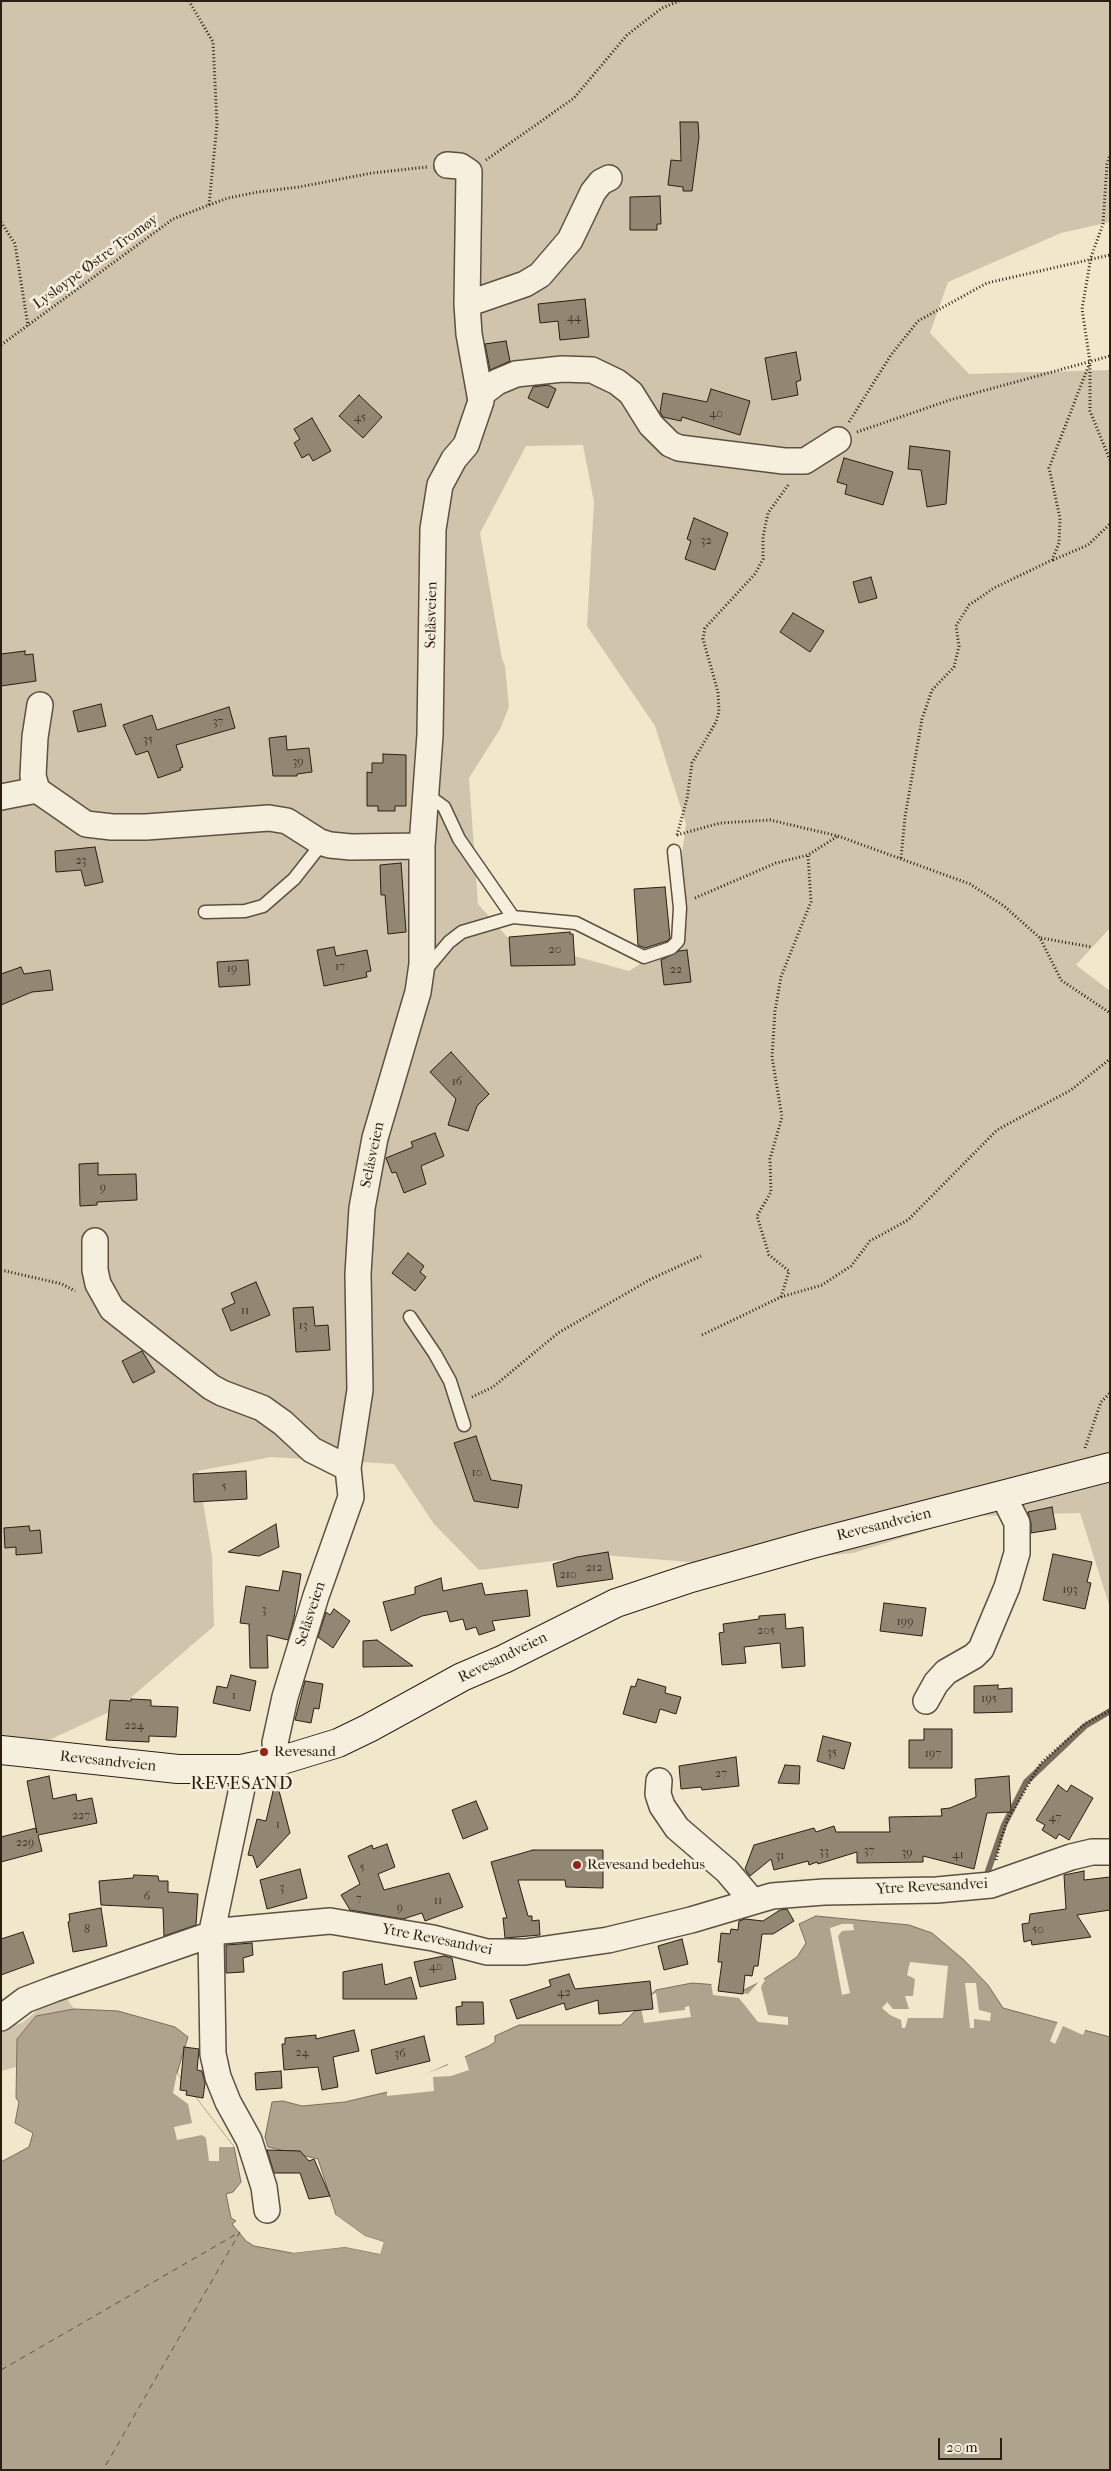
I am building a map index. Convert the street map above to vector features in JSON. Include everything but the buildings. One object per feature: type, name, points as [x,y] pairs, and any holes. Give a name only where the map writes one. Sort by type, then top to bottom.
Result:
[{"type":"main road","name":"Revesandveien","points":[[1,1750],[131,1765],[178,1768],[241,1768],[279,1761],[338,1743],[462,1677],[504,1659],[616,1603],[718,1570],[1110,1467]]},
{"type":"street","name":"Selåsveien","points":[[279,1761],[275,1743],[286,1697],[316,1596],[351,1497],[348,1468],[360,1390],[358,1274],[362,1208],[375,1138],[418,992],[420,976],[422,846],[430,735],[433,529],[437,500],[445,476],[470,435],[481,401],[469,334],[458,168]]},
{"type":"street","points":[[467,304],[525,284],[540,275],[570,240],[593,192],[601,182],[609,178]]},
{"type":"street","points":[[480,394],[497,382],[516,374],[562,369],[592,370],[618,382],[631,393],[651,425],[670,444],[679,448],[784,461],[805,461],[838,440]]},
{"type":"street","points":[[40,705],[35,737],[33,776],[37,790],[86,824],[112,827],[146,827],[269,818],[287,821],[320,842],[351,847],[422,846]]},
{"type":"street","points":[[1,797],[37,790]]},
{"type":"street","points":[[96,1241],[95,1270],[98,1284],[112,1309],[211,1387],[222,1394],[262,1408],[283,1423],[312,1450],[348,1468]]},
{"type":"street","points":[[926,1701],[936,1683],[946,1672],[974,1656],[981,1649],[1007,1587],[1017,1553],[1017,1523],[1003,1495]]},
{"type":"street","points":[[241,1768],[242,1788],[211,1936],[213,2054],[218,2077],[250,2140],[264,2187],[267,2210]]},
{"type":"street","points":[[659,1781],[658,1794],[662,1806],[677,1828],[727,1871],[749,1897],[750,1902]]},
{"type":"street","name":"Ytre Revesandvei","points":[[1,2018],[25,2000],[54,1989],[221,1931],[247,1927],[330,1921],[433,1938],[487,1952],[525,1952],[608,1940],[691,1920],[772,1896],[824,1892],[937,1890],[996,1883],[1092,1852],[1110,1852]]},
{"type":"lane","points":[[426,794],[444,807],[459,839],[514,917]]},
{"type":"lane","points":[[205,912],[245,911],[263,906],[294,880],[316,851],[320,842]]},
{"type":"lane","points":[[420,976],[448,942],[462,932],[514,917],[576,923],[636,954],[648,957],[671,948],[676,944],[680,908],[674,851]]},
{"type":"lane","points":[[410,1317],[435,1354],[450,1381],[464,1425]]},
{"type":"path","points":[[189,1],[213,42],[217,124],[209,205]]},
{"type":"path","points":[[458,168],[574,98],[627,35],[662,8],[679,1]]},
{"type":"path","points":[[1110,155],[1106,164],[1103,224],[1091,258],[1082,309],[1090,362],[1090,411],[1110,460]]},
{"type":"path","name":"Lysløype Østre Tromøy","points":[[1,345],[173,219],[209,205],[228,198],[258,192],[299,187],[372,173],[458,168]]},
{"type":"path","points":[[1,222],[15,244],[28,326]]},
{"type":"path","points":[[838,440],[891,354],[918,321],[987,283],[1110,255]]},
{"type":"path","points":[[838,440],[950,400],[1110,356]]},
{"type":"path","points":[[1052,560],[1059,543],[1060,518],[1049,468],[1090,362]]},
{"type":"path","points":[[674,851],[687,799],[692,763],[716,722],[719,712],[718,692],[703,639],[705,628],[755,574],[763,559],[763,537],[768,513],[805,461]]},
{"type":"path","points":[[901,858],[905,817],[922,719],[932,690],[954,667],[959,646],[956,626],[968,605],[994,588],[1088,545],[1110,524]]},
{"type":"path","points":[[677,835],[720,823],[770,820],[838,836],[970,884],[1004,906],[1040,938],[1061,980],[1110,1013]]},
{"type":"path","points":[[680,908],[697,896],[776,863],[808,855],[838,836]]},
{"type":"path","points":[[781,1297],[788,1271],[769,1255],[757,1216],[771,1192],[770,1159],[782,1117],[772,1057],[774,1011],[781,977],[811,902],[808,855]]},
{"type":"path","points":[[1040,938],[1092,948]]},
{"type":"path","points":[[702,1335],[781,1297],[822,1285],[851,1266],[870,1240],[908,1220],[997,1130],[1071,1090],[1110,1059]]},
{"type":"path","points":[[457,1404],[493,1387],[558,1333],[651,1279],[701,1256]]},
{"type":"path","points":[[1,1270],[62,1284],[78,1292]]},
{"type":"path","points":[[1078,1475],[1101,1402],[1110,1392]]},
{"type":"path","points":[[996,1883],[997,1858],[1003,1832],[1012,1812],[1041,1763],[1086,1723],[1110,1711]]},
{"type":"shaded area","points":[[1,1],[1110,1],[1110,222],[1061,233],[948,282],[930,333],[969,374],[1110,370],[1110,928],[1076,965],[1110,991],[1110,1608],[1080,1513],[973,1516],[853,1553],[726,1565],[603,1555],[479,1570],[434,1524],[394,1464],[271,1457],[198,1471],[212,1556],[214,1626],[120,1707],[1,1764]],"holes":[[[583,445],[594,502],[587,626],[655,726],[686,824],[670,945],[629,971],[508,938],[478,904],[469,778],[500,729],[509,707],[505,666],[502,659],[480,533],[526,446]]]},
{"type":"shaded area","points":[[816,1916],[909,1925],[932,1933],[964,1960],[988,1985],[1003,2008],[1110,2037],[1110,2470],[1,2470],[1,2162],[29,2147],[33,2133],[15,2123],[19,2102],[16,2098],[17,2039],[36,2016],[74,2009],[118,2011],[175,2027],[188,2037],[177,2073],[234,2147],[241,2182],[233,2192],[226,2194],[231,2218],[236,2221],[232,2224],[246,2241],[254,2246],[292,2253],[345,2247],[379,2254],[384,2242],[365,2236],[336,2215],[318,2159],[268,2147],[265,2137],[272,2102],[283,2101],[302,2106],[345,2102],[387,2092],[489,2046],[495,2042],[495,2036],[519,2025],[621,2025],[656,1990],[692,1983],[718,1985],[738,1993],[758,1983],[797,1957],[806,1943],[799,1924]]},
{"type":"shaded area","points":[[66,1997],[74,2009],[36,2016],[17,2039],[16,2067],[1,2071],[1,2029],[22,2023],[38,2010]]},
{"type":"pier","points":[[842,1924],[853,1924],[854,1930],[842,1931],[838,1936],[850,1993],[842,1995],[830,1928]]},
{"type":"pier","points":[[910,1962],[948,1966],[943,2018],[908,2018],[905,2028],[902,2028],[901,2020],[890,2015],[882,2008],[887,2002],[893,2009],[909,2009],[905,1996],[913,1996],[915,1979],[907,1975]]},
{"type":"pier","points":[[762,1978],[765,1980],[761,1987],[768,2015],[788,2017],[788,2025],[758,2022],[739,1998],[713,1995],[711,1982],[717,1982],[722,1990],[748,1994]]},
{"type":"pier","points":[[965,1983],[976,1983],[979,2010],[991,2013],[990,2021],[974,2019],[974,2028],[970,2028]]},
{"type":"pier","points":[[656,1993],[659,2013],[685,2010],[685,2007],[689,2006],[691,2017],[644,2023],[640,2003],[647,1996]]},
{"type":"pier","points":[[1058,2021],[1086,2028],[1083,2035],[1063,2026],[1055,2044],[1050,2041]]},
{"type":"pier","points":[[464,2054],[469,2070],[451,2076],[433,2077],[434,2091],[387,2096],[387,2091],[382,2091],[448,2065],[447,2062]]},
{"type":"pier","points":[[177,2073],[234,2147],[219,2147],[219,2161],[209,2161],[206,2138],[202,2135],[177,2140],[174,2127],[192,2123],[188,2104],[173,2093]]},
{"type":"pier","points":[[336,2215],[365,2236],[384,2242],[380,2254],[345,2247],[292,2253],[293,2250],[345,2244],[378,2251],[381,2244],[364,2238],[335,2217]]},
{"type":"waterway","points":[[988,1871],[1004,1825],[1026,1782],[1085,1726],[1110,1711]]},
{"type":"ferry route","points":[[1,2370],[240,2232],[103,2470]]},
{"type":"place","name":"Revesand","points":[[264,1752]]},
{"type":"place","name":"Revesand bedehus","points":[[577,1865]]},
{"type":"district","name":"REVESAND","points":[[242,1785]]}]
